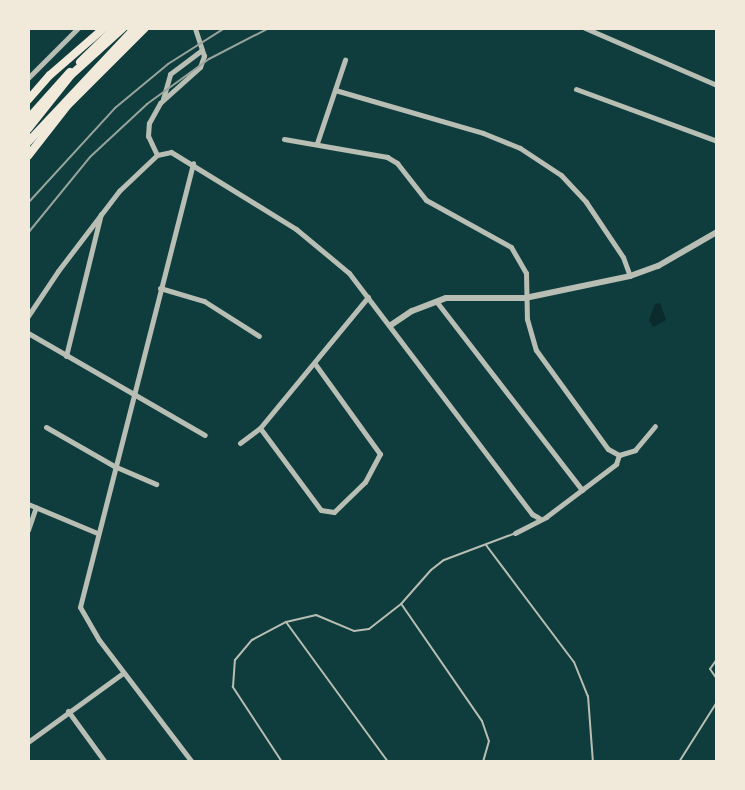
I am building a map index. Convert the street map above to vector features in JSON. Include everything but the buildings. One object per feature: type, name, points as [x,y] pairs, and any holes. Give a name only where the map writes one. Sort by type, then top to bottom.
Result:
[{"type":"highway","points":[[28,100],[50,75],[104,28]]},
{"type":"highway","points":[[28,119],[115,28]]},
{"type":"highway","points":[[28,129],[71,75],[123,28]]},
{"type":"highway","points":[[28,142],[135,28]]},
{"type":"highway","points":[[28,156],[67,106],[145,28]]},
{"type":"street","points":[[28,78],[78,28]]},
{"type":"street","points":[[163,100],[198,71],[203,50],[195,28]]},
{"type":"street","points":[[585,28],[717,85]]},
{"type":"street","points":[[157,155],[150,143],[148,127],[163,100],[170,74],[203,50]]},
{"type":"street","points":[[28,60],[37,67]]},
{"type":"street","points":[[317,143],[345,60]]},
{"type":"street","points":[[576,89],[717,141]]},
{"type":"street","points":[[335,90],[483,133],[520,148],[561,175],[586,202],[623,257],[630,276]]},
{"type":"street","points":[[284,139],[387,157],[397,163],[426,200],[505,242],[520,259],[526,273],[525,298],[530,336],[543,362],[608,449],[619,455],[635,450],[655,426]]},
{"type":"street","points":[[28,316],[119,191],[157,155],[171,152],[296,229],[349,273],[532,514],[539,518]]},
{"type":"street","points":[[192,762],[83,618],[80,607],[193,163]]},
{"type":"street","points":[[66,356],[102,213]]},
{"type":"street","points":[[391,325],[436,301],[471,297],[525,298],[630,276],[658,266],[717,232]]},
{"type":"street","points":[[160,288],[204,301],[259,336]]},
{"type":"street","points":[[240,443],[260,428],[368,296]]},
{"type":"street","points":[[436,301],[582,490]]},
{"type":"street","points":[[28,333],[205,435]]},
{"type":"street","points":[[260,428],[321,510],[334,512],[365,482],[380,454],[315,364]]},
{"type":"street","points":[[46,427],[114,466],[156,484]]},
{"type":"street","points":[[515,533],[582,490],[616,464],[619,455]]},
{"type":"street","points":[[28,504],[97,533]]},
{"type":"street","points":[[28,530],[36,507]]},
{"type":"street","points":[[28,742],[123,673]]},
{"type":"street","points":[[68,711],[105,762]]},
{"type":"lane","points":[[282,762],[247,714],[231,677],[235,660],[252,640],[286,622],[316,615],[354,631],[369,629],[401,604],[437,565],[515,533]]},
{"type":"lane","points":[[486,544],[574,662],[590,707],[593,762]]},
{"type":"lane","points":[[401,604],[482,721],[489,741],[483,762]]},
{"type":"lane","points":[[286,622],[388,762]]},
{"type":"lane","points":[[717,659],[710,669],[717,679]]},
{"type":"lane","points":[[679,762],[717,702]]},
{"type":"water","points":[[660,303],[666,320],[653,327],[649,320],[655,304]]},
{"type":"railway","points":[[28,203],[115,108],[168,64],[225,28]]},
{"type":"railway","points":[[28,233],[90,157],[147,104],[209,59],[269,28]]}]
